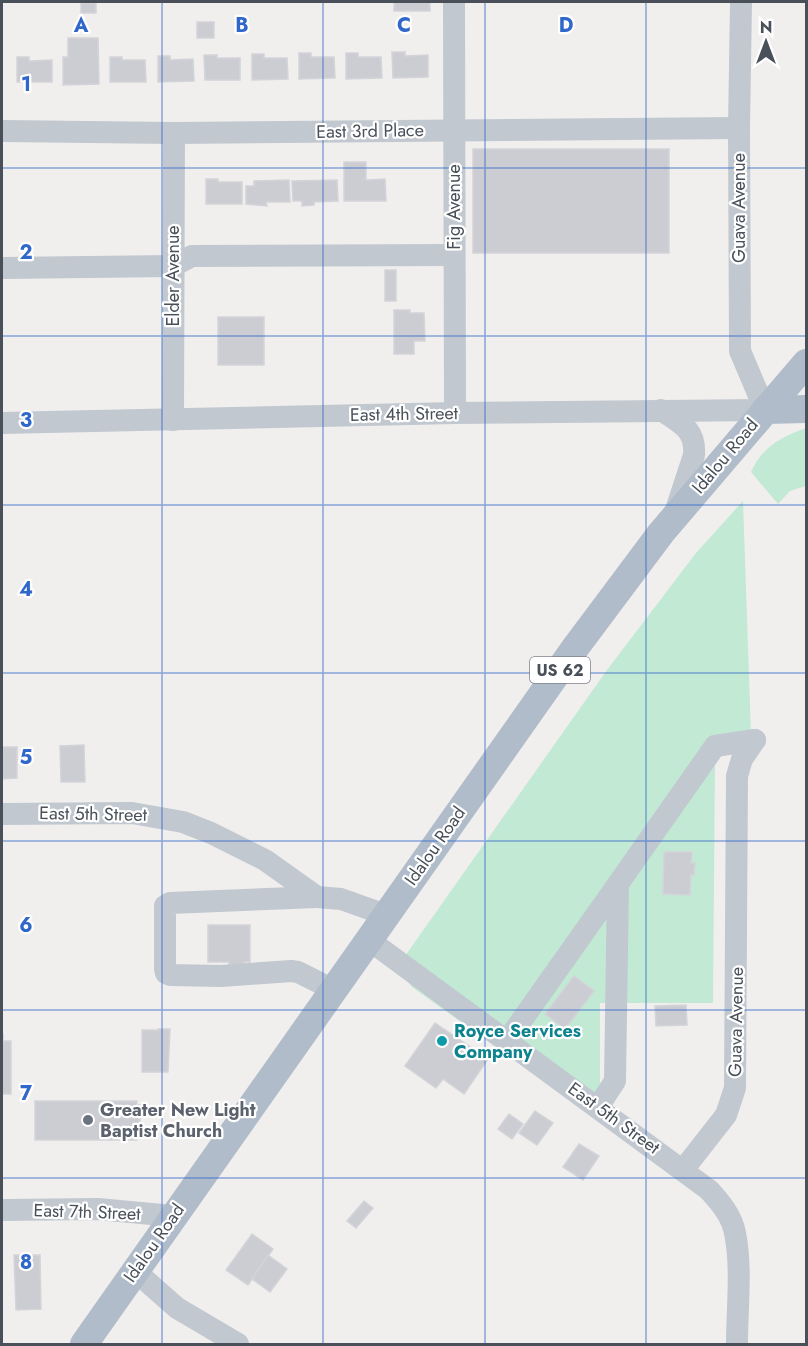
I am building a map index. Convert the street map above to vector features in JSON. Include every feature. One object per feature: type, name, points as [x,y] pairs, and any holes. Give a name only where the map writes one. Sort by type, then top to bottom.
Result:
[{"type":"main road","name":"Idalou Road","points":[[84,1344],[572,652],[674,517],[807,363]]},
{"type":"main road","name":"East 4th Street","points":[[765,410],[807,409]]},
{"type":"street","name":"Fig Avenue","points":[[454,2],[455,413]]},
{"type":"street","name":"Guava Avenue","points":[[741,2],[740,351],[765,410]]},
{"type":"street","name":"East 3rd Place","points":[[2,131],[174,133],[739,128]]},
{"type":"street","name":"Elder Avenue","points":[[173,420],[174,133]]},
{"type":"street","points":[[2,268],[173,266],[192,256],[454,255]]},
{"type":"street","points":[[661,410],[684,426],[691,434],[695,446],[674,517]]},
{"type":"street","name":"East 4th Street","points":[[2,423],[455,413],[765,410]]},
{"type":"street","name":"Guava Avenue","points":[[618,884],[715,746],[755,740],[742,759],[737,776],[735,1088],[726,1114],[683,1170]]},
{"type":"street","name":"East 5th Street","points":[[2,814],[132,813],[183,822],[265,860],[317,897]]},
{"type":"street","points":[[507,1041],[618,884]]},
{"type":"street","points":[[598,1107],[615,1081],[618,884]]},
{"type":"street","points":[[334,990],[298,972],[291,971],[221,976],[170,975],[165,969],[165,906],[170,903],[317,897],[341,899],[386,915]]},
{"type":"street","name":"East 5th Street","points":[[369,940],[683,1170]]},
{"type":"street","points":[[683,1170],[709,1190],[725,1208],[735,1231],[738,1267],[737,1344]]},
{"type":"street","name":"East 7th Street","points":[[2,1210],[98,1209],[173,1216]]},
{"type":"street","points":[[135,1271],[177,1308],[238,1344]]},
{"type":"green space","points":[[806,428],[806,486],[790,491],[778,504],[751,472],[755,463],[773,444]]},
{"type":"green space","points":[[743,501],[751,734],[735,738],[715,763],[713,1003],[600,1003],[600,1113],[596,1119],[412,987],[405,978],[405,956],[607,670],[696,553]]},
{"type":"building","points":[[394,2],[430,2],[430,11],[394,11]]},
{"type":"building","points":[[81,3],[96,3],[96,13],[81,13]]},
{"type":"building","points":[[197,22],[214,22],[214,38],[197,38]]},
{"type":"building","points":[[68,38],[98,38],[99,84],[63,85],[63,57],[68,57]]},
{"type":"building","points":[[392,52],[405,52],[405,56],[428,55],[428,77],[393,78]]},
{"type":"building","points":[[299,53],[311,53],[311,57],[334,57],[335,78],[299,79]]},
{"type":"building","points":[[346,53],[358,53],[358,57],[381,57],[382,78],[346,79]]},
{"type":"building","points":[[252,54],[264,54],[264,58],[287,58],[288,79],[252,80]]},
{"type":"building","points":[[204,55],[217,55],[217,58],[240,58],[240,80],[205,80]]},
{"type":"building","points":[[158,56],[170,56],[170,60],[193,59],[194,81],[158,82]]},
{"type":"building","points":[[17,57],[29,57],[29,61],[52,60],[52,82],[17,82]]},
{"type":"building","points":[[110,57],[122,57],[122,60],[145,60],[146,82],[110,82]]},
{"type":"building","points":[[473,149],[669,149],[669,253],[473,253]]},
{"type":"building","points":[[344,162],[366,162],[366,180],[385,179],[386,201],[344,201]]},
{"type":"building","points":[[206,179],[218,179],[218,182],[242,182],[242,204],[206,204]]},
{"type":"building","points":[[289,180],[290,202],[266,202],[267,206],[246,204],[246,186],[254,186],[254,181]]},
{"type":"building","points":[[337,180],[338,201],[314,202],[314,205],[302,206],[302,201],[293,201],[292,181]]},
{"type":"building","points":[[385,270],[396,270],[396,301],[385,301]]},
{"type":"building","points":[[394,310],[424,313],[425,341],[414,341],[414,354],[394,354]]},
{"type":"building","points":[[218,317],[264,317],[264,365],[218,365]]},
{"type":"building","points":[[84,745],[85,782],[61,782],[60,746]]},
{"type":"building","points":[[2,747],[17,747],[17,778],[2,779]]},
{"type":"building","points":[[664,852],[692,852],[691,863],[695,863],[694,875],[691,875],[690,895],[663,894]]},
{"type":"building","points":[[208,925],[250,925],[250,962],[244,962],[244,966],[229,966],[229,962],[208,962]]},
{"type":"building","points":[[574,976],[594,991],[565,1029],[545,1014]]},
{"type":"building","points":[[686,1005],[687,1025],[656,1026],[655,1006]]},
{"type":"building","name":"Royce Services Company","points":[[435,1023],[488,1059],[464,1094],[443,1079],[436,1088],[405,1066]]},
{"type":"building","points":[[170,1029],[168,1072],[142,1072],[142,1030]]},
{"type":"building","points":[[2,1034],[3,1041],[11,1041],[11,1094],[2,1094]]},
{"type":"building","name":"Greater New Light Baptist Church","points":[[35,1101],[137,1101],[137,1105],[140,1105],[140,1135],[137,1135],[137,1140],[35,1140]]},
{"type":"building","points":[[535,1111],[553,1123],[537,1145],[519,1133]]},
{"type":"building","points":[[509,1114],[523,1124],[512,1139],[498,1129]]},
{"type":"building","points":[[579,1144],[599,1156],[583,1180],[563,1167]]},
{"type":"building","points":[[364,1201],[373,1208],[356,1228],[347,1221]]},
{"type":"building","points":[[252,1234],[273,1249],[248,1285],[226,1270]]},
{"type":"building","points":[[14,1255],[40,1255],[41,1309],[16,1310]]},
{"type":"building","points":[[268,1255],[287,1269],[270,1292],[252,1279]]},
{"type":"place","name":"Royce Services Company","points":[[442,1041]]},
{"type":"place","name":"Greater New Light Baptist Church","points":[[88,1120]]}]
